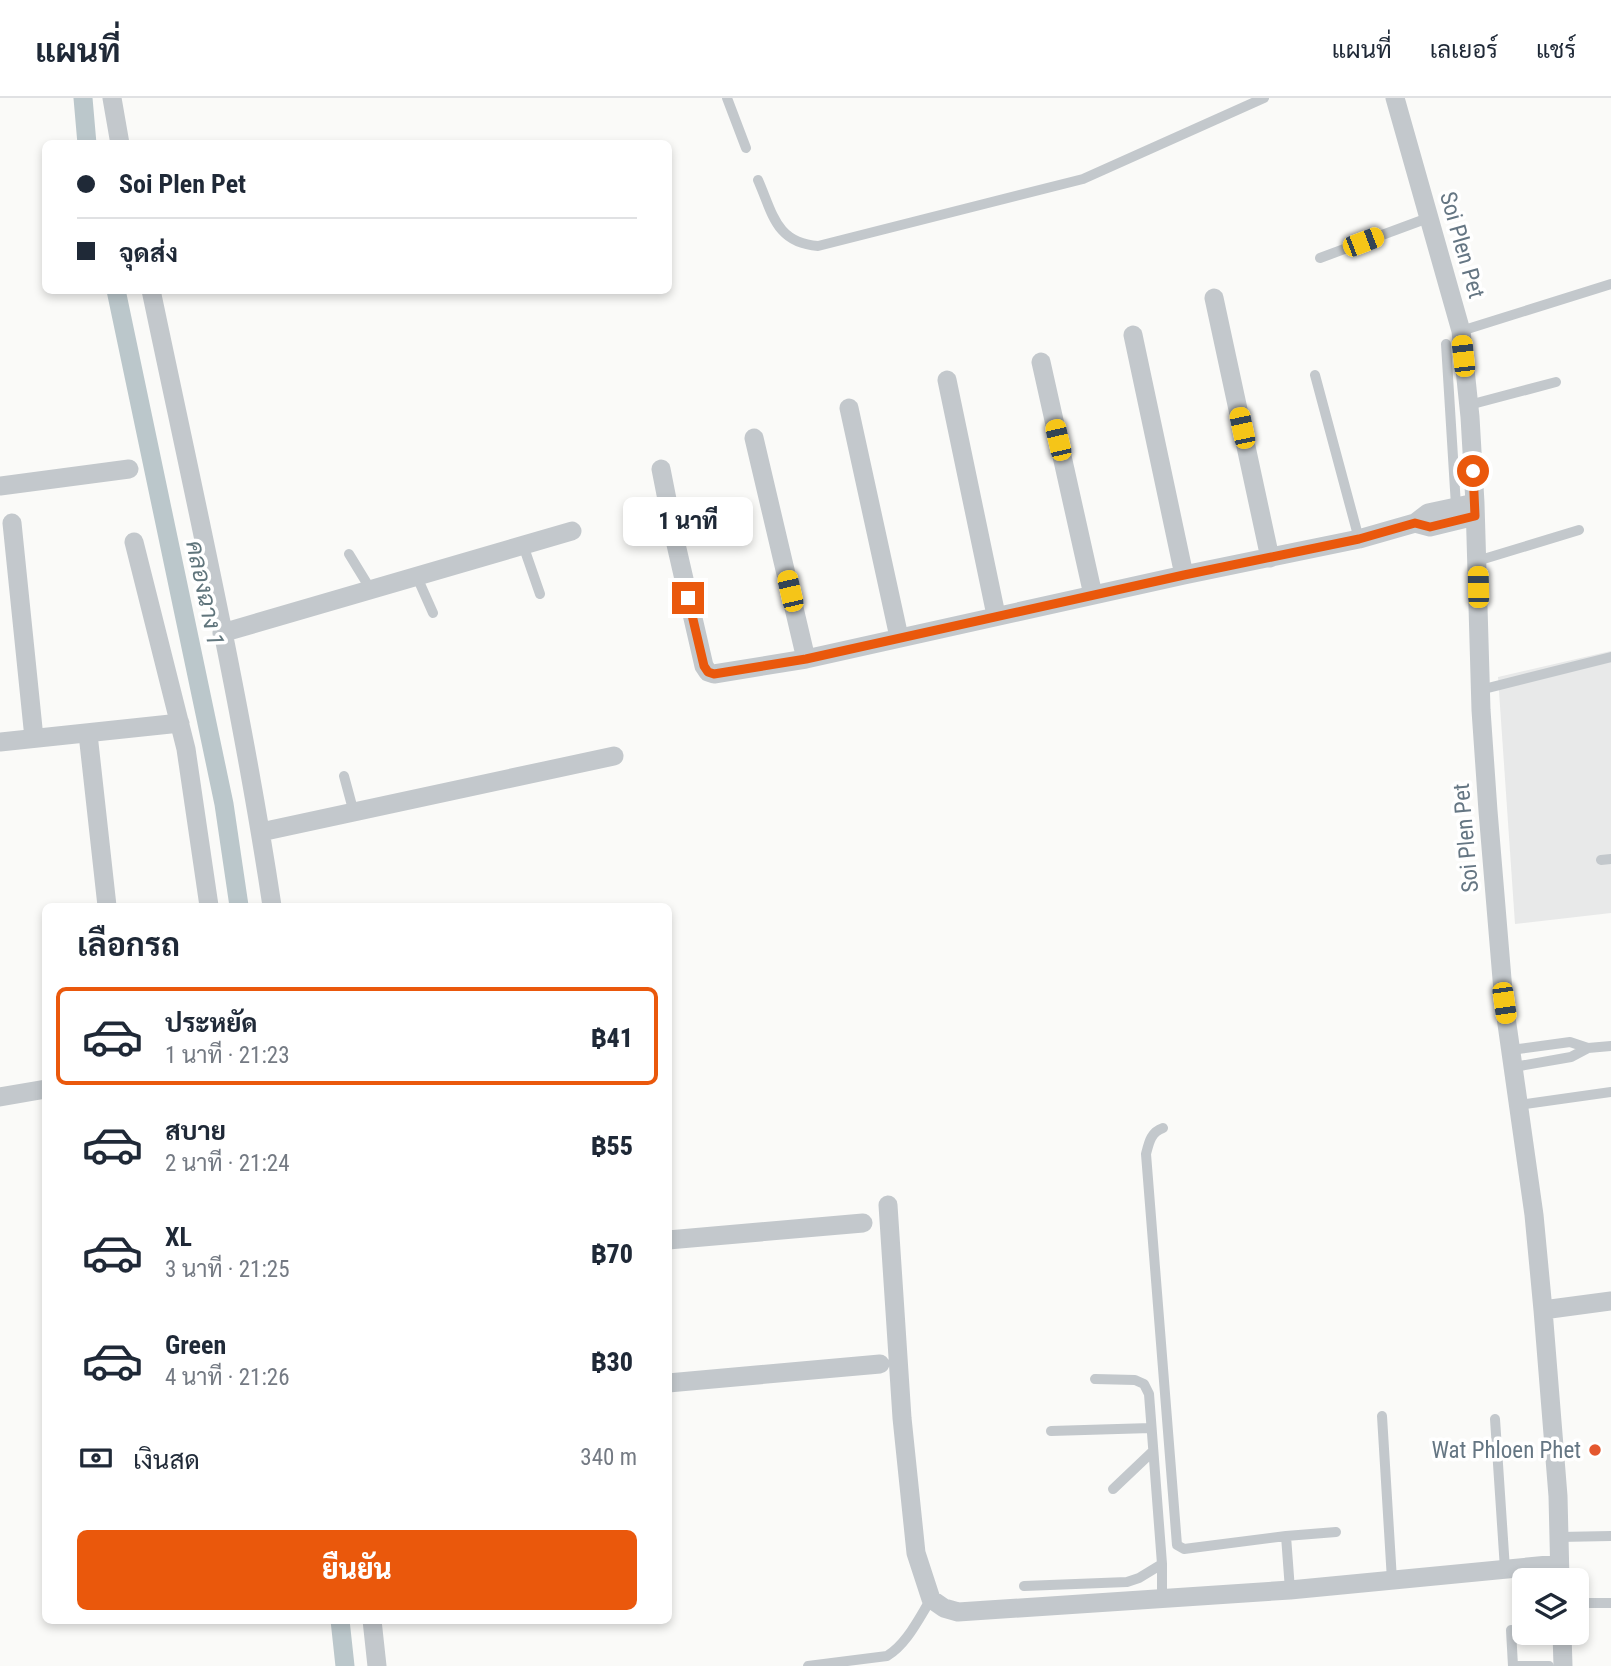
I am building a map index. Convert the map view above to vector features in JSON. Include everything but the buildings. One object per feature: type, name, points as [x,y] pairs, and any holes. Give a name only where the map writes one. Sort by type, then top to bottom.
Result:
[{"type":"street","points":[[113,98],[119,140]]},
{"type":"street","name":"Soi Plen Pet","points":[[1395,98],[1428,218],[1469,405],[1469,508],[1477,561],[1480,690],[1504,1003],[1534,1215],[1560,1568]]},
{"type":"street","points":[[152,294],[261,832],[272,903]]},
{"type":"street","points":[[1214,298],[1270,558]]},
{"type":"street","points":[[1133,335],[1184,575]]},
{"type":"street","points":[[1041,362],[1093,595]]},
{"type":"street","points":[[947,380],[996,615]]},
{"type":"street","points":[[849,408],[900,637]]},
{"type":"street","points":[[754,438],[806,659]]},
{"type":"street","points":[[0,486],[129,469]]},
{"type":"street","points":[[661,469],[704,666],[708,672],[714,674],[806,659],[996,615],[1359,539],[1415,523],[1430,527],[1469,508]]},
{"type":"street","points":[[12,523],[34,738]]},
{"type":"street","points":[[222,634],[572,531]]},
{"type":"street","points":[[134,542],[186,749],[209,903]]},
{"type":"street","points":[[0,742],[180,723]]},
{"type":"street","points":[[88,734],[107,903]]},
{"type":"street","points":[[261,832],[614,757]]},
{"type":"street","points":[[0,1097],[42,1090]]},
{"type":"street","points":[[888,1205],[909,1499],[916,1553],[931,1599],[944,1608],[958,1612],[1162,1600],[1512,1569]]},
{"type":"street","points":[[672,1240],[863,1223]]},
{"type":"street","points":[[1543,1310],[1611,1301]]},
{"type":"street","points":[[672,1384],[880,1364]]},
{"type":"street","points":[[372,1624],[377,1666]]},
{"type":"street","points":[[1562,1645],[1563,1666]]},
{"type":"lane","points":[[727,98],[746,148]]},
{"type":"lane","points":[[758,180],[780,229],[792,241],[818,246],[1083,179],[1264,98]]},
{"type":"lane","points":[[1320,258],[1428,218]]},
{"type":"lane","points":[[1469,508],[1453,338],[1611,284]]},
{"type":"lane","points":[[1315,375],[1359,539]]},
{"type":"lane","points":[[1469,405],[1556,382]]},
{"type":"lane","points":[[1477,561],[1579,530]]},
{"type":"lane","points":[[523,545],[540,594]]},
{"type":"lane","points":[[349,554],[370,590]]},
{"type":"lane","points":[[417,576],[433,613]]},
{"type":"lane","points":[[1480,690],[1611,657]]},
{"type":"lane","points":[[344,776],[354,813]]},
{"type":"lane","points":[[1512,1058],[1570,1042],[1588,1048]]},
{"type":"lane","points":[[1512,1058],[1571,1057],[1588,1048],[1611,1046]]},
{"type":"lane","points":[[1519,1105],[1611,1093]]},
{"type":"lane","points":[[1163,1128],[1157,1130],[1150,1139],[1146,1154],[1177,1545],[1184,1549],[1336,1532]]},
{"type":"lane","points":[[1095,1379],[1135,1380],[1144,1384],[1149,1394],[1162,1564],[1162,1600]]},
{"type":"lane","points":[[1382,1416],[1392,1580]]},
{"type":"lane","points":[[1495,1419],[1505,1569]]},
{"type":"lane","points":[[1051,1431],[1151,1428]]},
{"type":"lane","points":[[1113,1489],[1153,1451]]},
{"type":"lane","points":[[1286,1536],[1290,1590]]},
{"type":"lane","points":[[1559,1536],[1611,1536]]},
{"type":"lane","points":[[1024,1586],[1127,1582],[1162,1564]]},
{"type":"lane","points":[[808,1666],[887,1656],[895,1652],[931,1599]]},
{"type":"lane","points":[[1589,1603],[1611,1602]]},
{"type":"lane","points":[[1511,1630],[1513,1666],[1549,1666]]},
{"type":"shaded area","points":[[1611,651],[1611,913],[1515,924],[1498,677]]},
{"type":"waterway","name":"คลองฉาง 1","points":[[83,98],[87,140]]},
{"type":"waterway","name":"คลองฉาง 1","points":[[117,294],[224,804],[239,903]]},
{"type":"waterway","name":"คลองฉาง 1","points":[[340,1624],[345,1666]]},
{"type":"place","name":"Wat Phloen Phet","points":[[1595,1450]]},
{"type":"route","points":[[688,598],[704,666],[708,672],[714,674],[806,659],[996,615],[1359,539],[1415,523],[1430,527],[1475,516],[1473,471]]}]
